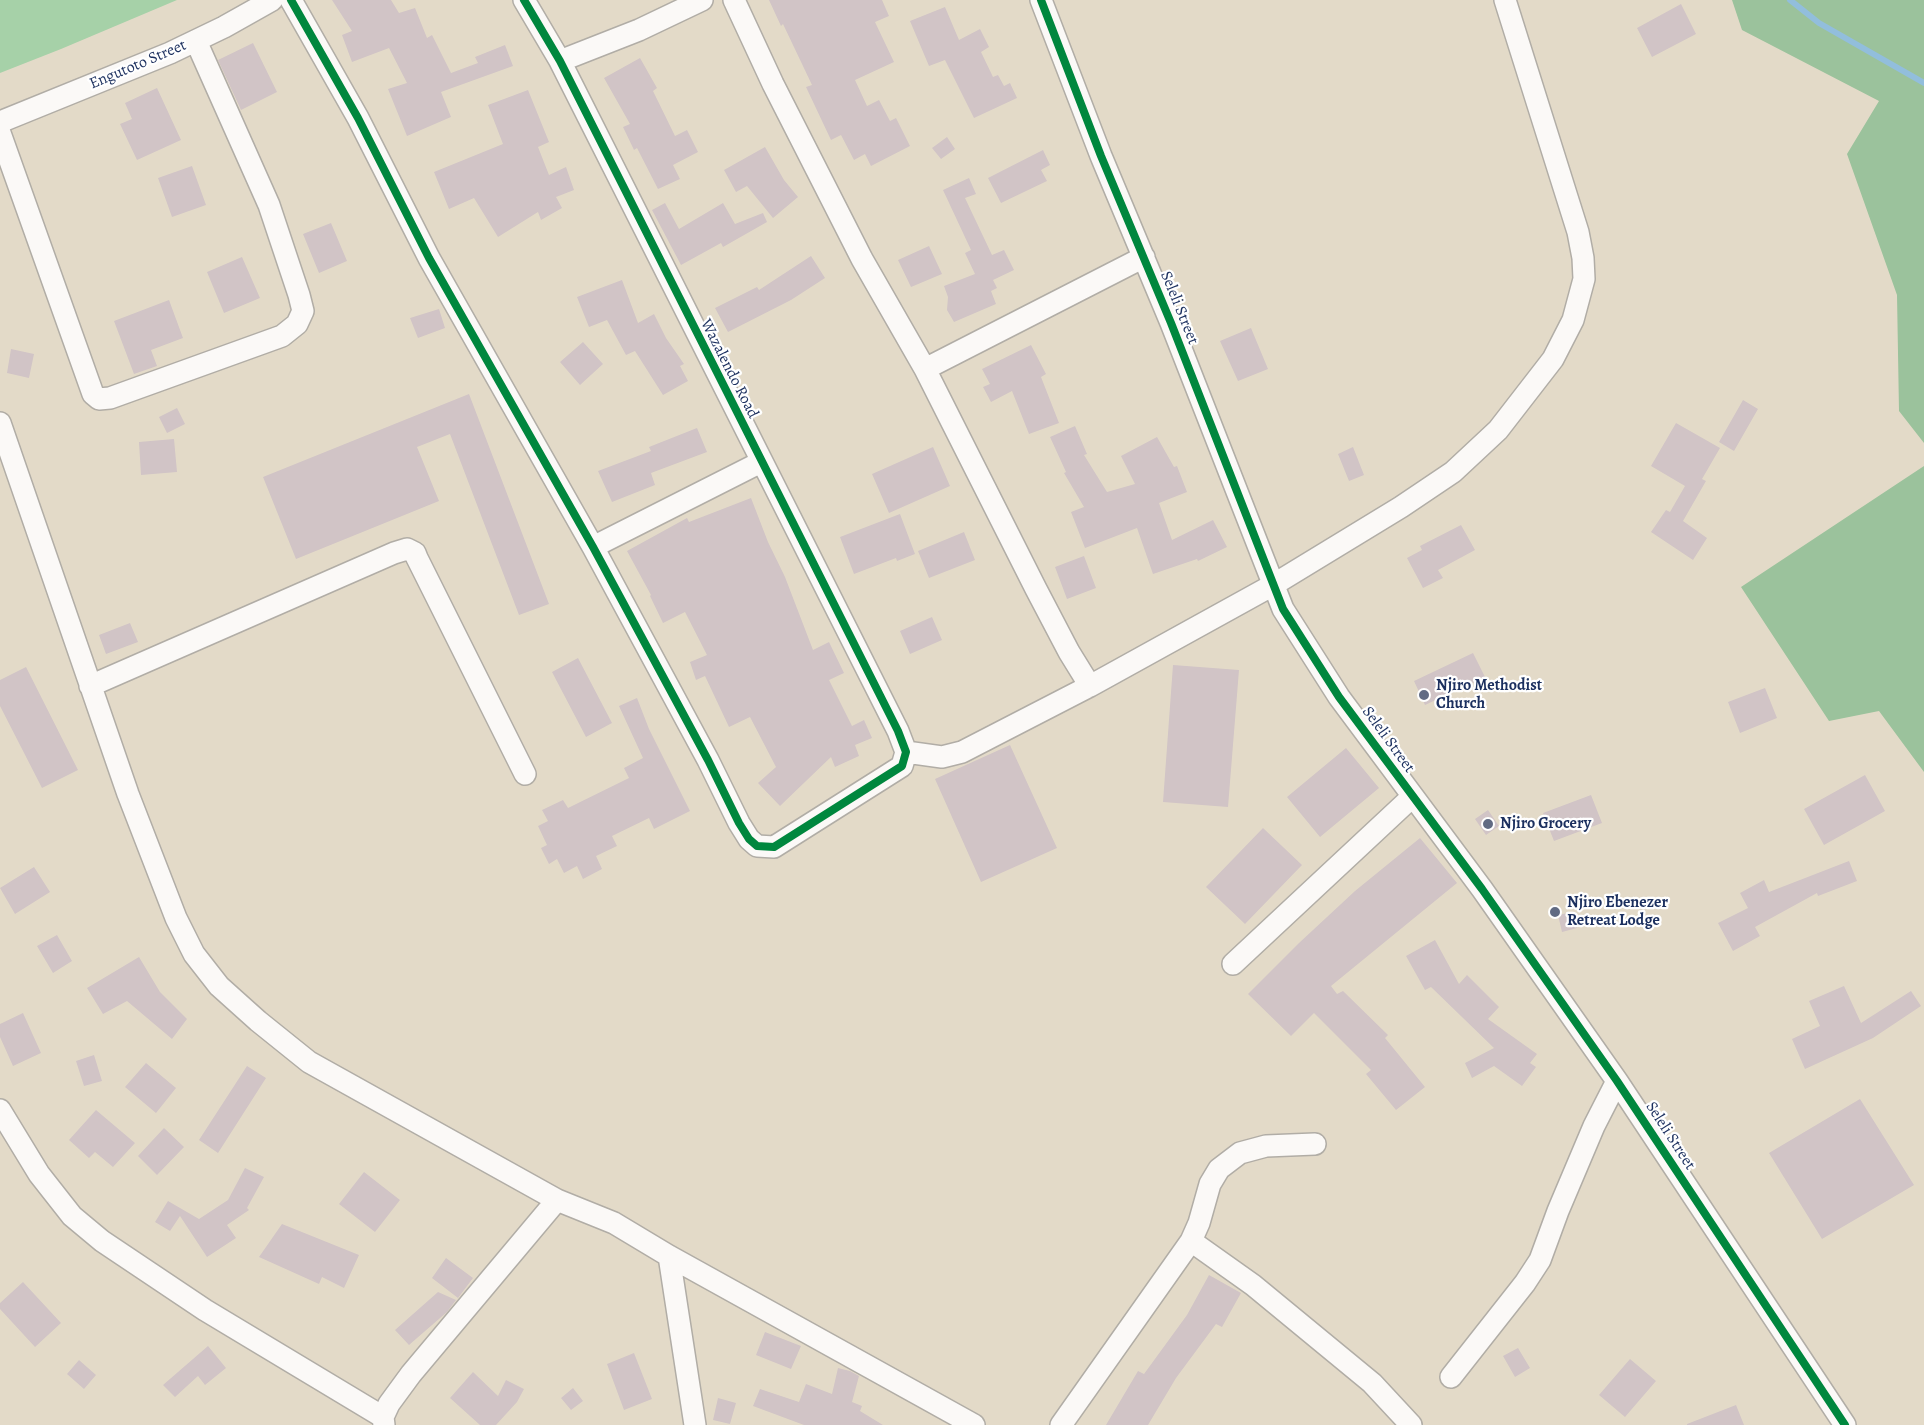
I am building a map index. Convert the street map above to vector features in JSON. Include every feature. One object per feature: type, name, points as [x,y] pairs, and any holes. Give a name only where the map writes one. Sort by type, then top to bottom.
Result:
[{"type":"street","name":"Engutoto Street","points":[[0,123],[196,41],[272,0]]},
{"type":"street","points":[[291,0],[358,118],[429,258],[592,547],[708,760],[739,823],[749,839],[757,846],[774,847],[902,766],[906,752],[942,757],[962,752],[1090,686],[1273,585],[1401,507],[1452,472],[1498,430],[1553,359],[1574,320],[1584,279],[1578,232],[1505,0]]},
{"type":"street","name":"Wazalendo Road","points":[[524,0],[561,61],[898,731],[906,752]]},
{"type":"street","points":[[561,61],[639,30],[702,0]]},
{"type":"street","points":[[734,0],[857,249],[925,369],[1042,600],[1090,686]]},
{"type":"street","name":"Seleli Street","points":[[1041,0],[1101,156],[1144,257],[1283,609],[1339,697],[1482,889],[1617,1081],[1845,1425]]},
{"type":"street","points":[[0,133],[93,394],[99,399],[111,398],[282,336],[297,324],[303,311],[299,294],[269,205],[196,41]]},
{"type":"street","points":[[925,369],[1144,257]]},
{"type":"street","points":[[0,423],[128,794],[176,918],[194,954],[219,986],[309,1062],[557,1200],[614,1222],[669,1256],[974,1425]]},
{"type":"street","points":[[592,547],[762,462]]},
{"type":"street","points":[[90,686],[407,549],[415,553],[525,774]]},
{"type":"street","points":[[1233,964],[1412,797]]},
{"type":"street","points":[[1451,1377],[1525,1283],[1540,1260],[1594,1126],[1617,1081]]},
{"type":"street","points":[[0,1110],[52,1191],[72,1216],[102,1241],[205,1310],[384,1421],[389,1404],[411,1374],[557,1200]]},
{"type":"street","points":[[1061,1425],[1191,1240],[1199,1223],[1210,1184],[1219,1169],[1240,1153],[1266,1146],[1315,1144]]},
{"type":"street","points":[[1191,1240],[1252,1285],[1372,1383],[1411,1425]]},
{"type":"street","points":[[669,1256],[695,1425]]},
{"type":"green space","points":[[0,0],[177,0],[0,73]]},
{"type":"green space","points":[[1732,0],[1924,0],[1924,443],[1899,411],[1897,295],[1847,154],[1879,101],[1742,30]]},
{"type":"green space","points":[[1924,466],[1924,772],[1879,711],[1829,721],[1741,587]]},
{"type":"building","points":[[332,0],[391,0],[399,13],[415,8],[427,38],[432,35],[451,73],[478,63],[475,57],[505,45],[513,66],[441,92],[451,117],[407,136],[388,89],[407,83],[389,48],[352,62],[342,35],[352,31]]},
{"type":"building","points":[[769,0],[882,0],[889,16],[875,22],[894,62],[855,80],[867,106],[879,100],[890,121],[896,118],[910,146],[871,166],[865,154],[854,160],[841,135],[831,140],[806,87],[812,85]]},
{"type":"building","points":[[1681,4],[1696,34],[1652,57],[1637,28]]},
{"type":"building","points":[[945,7],[959,40],[980,29],[989,47],[981,52],[993,77],[998,75],[1004,86],[1010,83],[1017,98],[974,118],[945,60],[929,66],[910,21]]},
{"type":"building","points":[[253,43],[277,92],[241,110],[218,60]]},
{"type":"building","points":[[640,58],[657,88],[653,91],[675,136],[687,130],[698,152],[673,165],[680,179],[658,189],[637,148],[634,150],[623,127],[630,124],[604,78]]},
{"type":"building","points":[[157,88],[181,140],[137,160],[120,124],[132,119],[125,103]]},
{"type":"building","points":[[528,90],[549,142],[538,147],[549,175],[566,167],[574,190],[556,197],[562,208],[541,220],[538,212],[498,237],[474,198],[449,209],[434,172],[503,144],[488,105]]},
{"type":"building","points":[[947,137],[955,149],[941,159],[932,148]]},
{"type":"building","points":[[765,147],[784,180],[798,197],[773,218],[747,186],[736,192],[724,170]]},
{"type":"building","points":[[1043,150],[1050,165],[1041,170],[1047,181],[1001,203],[988,178]]},
{"type":"building","points":[[192,166],[206,205],[172,217],[158,178]]},
{"type":"building","points":[[969,178],[976,194],[965,198],[992,255],[1004,250],[1014,270],[993,280],[997,288],[991,291],[996,304],[954,322],[947,310],[948,297],[944,286],[975,274],[965,253],[971,250],[943,190]]},
{"type":"building","points":[[665,203],[679,229],[723,203],[735,224],[763,213],[767,222],[723,247],[721,243],[681,265],[652,210]]},
{"type":"building","points":[[331,223],[347,261],[319,273],[303,234]]},
{"type":"building","points":[[929,246],[942,274],[911,287],[898,260]]},
{"type":"building","points":[[811,256],[825,278],[791,300],[728,332],[715,308],[757,287],[759,290]]},
{"type":"building","points":[[242,257],[260,298],[224,313],[207,272]]},
{"type":"building","points":[[622,280],[638,323],[654,314],[666,338],[684,364],[680,366],[688,381],[663,395],[635,351],[626,355],[607,320],[589,327],[577,297]]},
{"type":"building","points":[[169,300],[183,338],[151,350],[157,366],[134,374],[114,321]]},
{"type":"building","points":[[439,309],[445,328],[418,338],[410,318]]},
{"type":"building","points":[[1251,328],[1268,369],[1238,381],[1220,341]]},
{"type":"building","points":[[583,342],[603,364],[580,385],[560,362]]},
{"type":"building","points":[[1031,345],[1046,374],[1041,377],[1059,423],[1029,434],[1012,391],[991,402],[983,387],[990,384],[982,369]]},
{"type":"building","points":[[11,349],[34,354],[29,378],[7,373]]},
{"type":"building","points":[[469,394],[549,604],[519,615],[450,434],[417,447],[439,501],[296,559],[263,477]]},
{"type":"building","points":[[1743,400],[1758,409],[1734,451],[1719,442]]},
{"type":"building","points":[[177,408],[185,424],[167,433],[159,417]]},
{"type":"building","points":[[1676,423],[1720,448],[1702,479],[1706,481],[1683,521],[1707,538],[1693,560],[1651,532],[1666,510],[1670,512],[1685,486],[1651,466]]},
{"type":"building","points":[[1075,426],[1087,454],[1084,455],[1107,492],[1135,484],[1121,456],[1157,437],[1174,467],[1177,466],[1187,492],[1159,503],[1172,540],[1213,520],[1227,547],[1198,561],[1197,559],[1153,574],[1137,528],[1085,548],[1071,512],[1084,507],[1064,473],[1066,472],[1050,437]]},
{"type":"building","points":[[697,428],[707,452],[651,473],[655,485],[612,502],[598,471],[651,451],[649,447]]},
{"type":"building","points":[[174,439],[177,472],[141,475],[139,442]]},
{"type":"building","points":[[933,447],[950,486],[889,513],[872,474]]},
{"type":"building","points":[[1353,447],[1364,475],[1349,481],[1338,454]]},
{"type":"building","points":[[751,498],[813,650],[829,642],[844,673],[829,680],[852,726],[864,720],[872,738],[855,745],[859,756],[835,767],[831,757],[780,806],[758,783],[776,767],[750,717],[729,727],[705,676],[696,680],[690,662],[707,655],[685,612],[663,623],[627,551],[687,518],[689,522]]},
{"type":"building","points":[[900,514],[915,554],[897,561],[896,558],[854,574],[840,537]]},
{"type":"building","points":[[1461,525],[1475,550],[1438,570],[1443,578],[1423,588],[1407,558],[1422,550],[1420,546]]},
{"type":"building","points":[[964,532],[975,560],[929,578],[918,551]]},
{"type":"building","points":[[1084,556],[1096,588],[1067,599],[1055,567]]},
{"type":"building","points":[[932,617],[942,640],[910,654],[900,631]]},
{"type":"building","points":[[130,623],[138,642],[106,654],[99,635]]},
{"type":"building","points":[[1473,653],[1485,677],[1425,705],[1414,681]]},
{"type":"building","points":[[578,658],[612,723],[586,737],[552,672]]},
{"type":"building","points":[[1173,665],[1239,670],[1228,807],[1163,802]]},
{"type":"building","points":[[26,667],[78,770],[42,788],[0,706],[0,680]]},
{"type":"building","points":[[1765,688],[1777,718],[1740,733],[1728,702]]},
{"type":"building","points":[[637,698],[649,729],[690,811],[654,829],[649,818],[612,836],[617,846],[596,856],[602,869],[583,879],[577,866],[564,873],[557,859],[549,864],[541,848],[547,845],[538,826],[548,821],[542,810],[563,800],[568,808],[629,778],[624,768],[643,758],[619,706]]},
{"type":"building","points":[[1010,745],[1057,848],[981,882],[935,779]]},
{"type":"building","points":[[1346,748],[1379,788],[1320,837],[1287,797]]},
{"type":"building","points":[[1865,775],[1885,811],[1824,845],[1804,809]]},
{"type":"building","points":[[1591,795],[1602,823],[1554,841],[1543,813]]},
{"type":"building","points":[[1488,810],[1499,826],[1486,835],[1475,819]]},
{"type":"building","points":[[1263,828],[1302,865],[1245,924],[1206,887]]},
{"type":"building","points":[[1420,838],[1457,883],[1331,986],[1337,994],[1343,991],[1388,1035],[1385,1038],[1425,1087],[1396,1110],[1366,1074],[1371,1070],[1314,1013],[1291,1036],[1248,994],[1355,891]]},
{"type":"building","points":[[1849,861],[1857,881],[1818,896],[1817,893],[1755,927],[1760,936],[1733,951],[1718,923],[1748,908],[1740,893],[1764,880],[1769,892]]},
{"type":"building","points":[[34,867],[50,892],[15,914],[0,888]]},
{"type":"building","points":[[1573,912],[1577,928],[1562,932],[1558,915]]},
{"type":"building","points":[[57,935],[72,961],[53,973],[37,946]]},
{"type":"building","points":[[1435,940],[1459,984],[1467,975],[1499,1007],[1488,1019],[1537,1054],[1530,1063],[1536,1067],[1522,1086],[1494,1066],[1472,1078],[1465,1063],[1494,1048],[1431,987],[1425,990],[1406,956]]},
{"type":"building","points":[[139,957],[160,992],[187,1019],[172,1039],[127,1001],[103,1014],[87,988]]},
{"type":"building","points":[[1844,986],[1861,1023],[1911,991],[1921,1006],[1873,1038],[1805,1069],[1792,1039],[1820,1026],[1809,1001]]},
{"type":"building","points":[[23,1013],[41,1053],[13,1066],[0,1037],[0,1024]]},
{"type":"building","points":[[94,1055],[102,1081],[84,1086],[76,1061]]},
{"type":"building","points":[[146,1063],[176,1088],[156,1113],[125,1087]]},
{"type":"building","points":[[247,1066],[266,1078],[218,1153],[199,1140]]},
{"type":"building","points":[[1860,1099],[1914,1185],[1822,1239],[1769,1153]]},
{"type":"building","points":[[96,1110],[135,1143],[113,1167],[95,1152],[89,1158],[69,1140]]},
{"type":"building","points":[[164,1128],[184,1147],[157,1175],[138,1156]]},
{"type":"building","points":[[245,1168],[264,1177],[247,1208],[249,1210],[227,1225],[236,1238],[207,1257],[180,1216],[170,1231],[155,1222],[168,1201],[199,1219],[228,1200]]},
{"type":"building","points":[[364,1172],[400,1200],[375,1232],[339,1204]]},
{"type":"building","points":[[282,1224],[359,1255],[344,1288],[322,1277],[319,1284],[259,1257]]},
{"type":"building","points":[[446,1258],[473,1278],[458,1298],[432,1278]]},
{"type":"building","points":[[1209,1275],[1241,1293],[1222,1327],[1216,1324],[1176,1378],[1148,1425],[1106,1425],[1138,1371],[1144,1374],[1187,1315]]},
{"type":"building","points":[[23,1282],[61,1323],[35,1347],[0,1309],[0,1303]]},
{"type":"building","points":[[438,1292],[456,1300],[447,1312],[409,1345],[395,1330]]},
{"type":"building","points":[[765,1332],[801,1346],[791,1369],[756,1355]]},
{"type":"building","points":[[208,1346],[226,1368],[205,1385],[198,1376],[175,1397],[163,1385]]},
{"type":"building","points":[[1518,1348],[1530,1368],[1515,1377],[1503,1356]]},
{"type":"building","points":[[634,1353],[652,1399],[624,1410],[607,1364]]},
{"type":"building","points":[[1630,1359],[1656,1381],[1625,1417],[1599,1395]]},
{"type":"building","points":[[79,1360],[96,1375],[84,1389],[67,1374]]},
{"type":"building","points":[[838,1368],[859,1376],[852,1402],[862,1406],[860,1411],[883,1425],[804,1425],[753,1406],[760,1389],[799,1402],[806,1384],[832,1394]]},
{"type":"building","points":[[473,1372],[498,1396],[506,1380],[524,1389],[517,1402],[496,1425],[480,1425],[450,1398]]},
{"type":"building","points":[[573,1388],[583,1401],[571,1410],[561,1398]]},
{"type":"building","points":[[718,1398],[736,1403],[730,1424],[713,1420]]},
{"type":"building","points":[[1736,1405],[1744,1425],[1687,1425],[1687,1424]]},
{"type":"waterway","points":[[1790,0],[1819,23],[1924,83]]},
{"type":"cycle path","points":[[291,0],[358,118],[429,258],[593,547],[708,760],[739,823],[749,839],[757,846],[774,847],[902,766],[906,752],[898,731],[560,61],[524,0]]},
{"type":"cycle path","points":[[1041,0],[1101,156],[1171,323],[1283,609],[1339,697],[1482,889],[1617,1081],[1845,1425]]},
{"type":"place","name":"Njiro Methodist Church","points":[[1424,695]]},
{"type":"place","name":"Njiro Grocery","points":[[1488,824]]},
{"type":"place","name":"Njiro Ebenezer Retreat Lodge","points":[[1555,912]]}]
